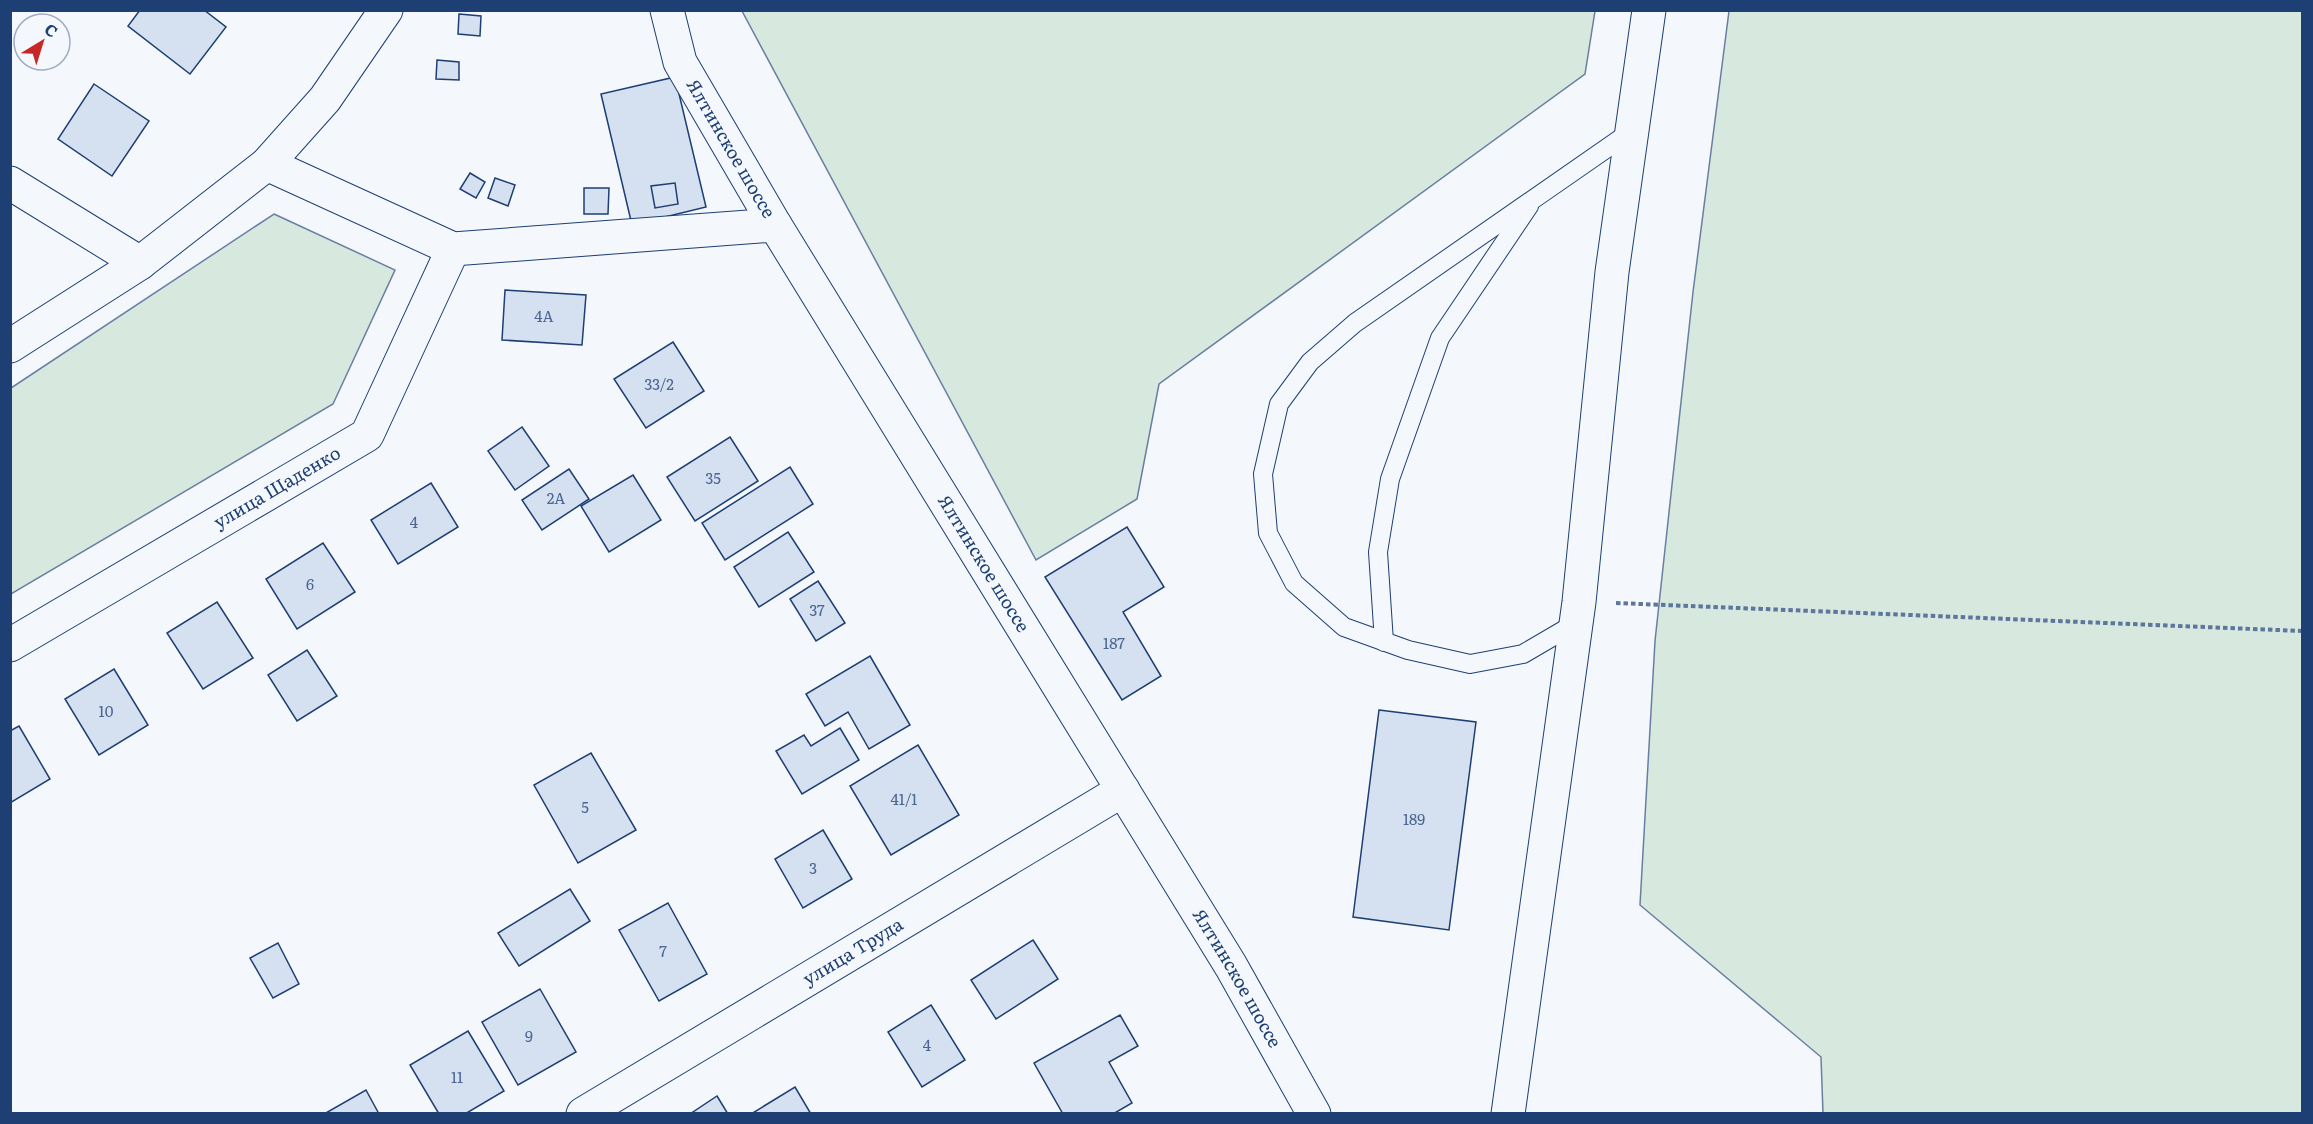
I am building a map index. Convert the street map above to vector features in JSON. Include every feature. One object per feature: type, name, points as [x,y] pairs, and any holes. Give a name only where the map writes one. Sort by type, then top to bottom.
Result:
[{"type":"street","points":[[10,346],[140,263],[267,164],[325,99],[386,10]]},
{"type":"street","name":"Ялтинское шоссе","points":[[667,10],[680,62],[775,225],[1231,966],[1314,1113]]},
{"type":"street","points":[[1508,1113],[1578,612],[1612,273],[1649,10]]},
{"type":"street","points":[[267,164],[453,249],[775,225]]},
{"type":"street","points":[[10,183],[140,263]]},
{"type":"street","name":"улица Щаденко","points":[[10,645],[367,435],[453,249]]},
{"type":"street","name":"улица Труда","points":[[583,1113],[1123,790]]},
{"type":"lane","points":[[1578,612],[1523,654],[1470,664],[1408,650],[1344,627],[1294,583],[1268,533],[1263,474],[1279,404],[1310,362],[1355,323],[1633,130]]},
{"type":"lane","points":[[1384,642],[1378,552],[1390,479],[1440,338],[1535,197]]},
{"type":"path","points":[[1578,612],[2302,631]]},
{"type":"shaded area","points":[[742,11],[1595,11],[1585,74],[1159,384],[1137,499],[1036,560]]},
{"type":"shaded area","points":[[1729,11],[2302,11],[2302,1113],[1823,1113],[1821,1057],[1640,905],[1655,641],[1693,292]]},
{"type":"shaded area","points":[[274,214],[395,270],[333,404],[11,594],[11,388]]},
{"type":"building","points":[[140,10],[204,10],[226,27],[190,74],[128,26]]},
{"type":"building","points":[[459,14],[481,16],[480,36],[458,34]]},
{"type":"building","points":[[437,60],[459,62],[459,80],[436,79]]},
{"type":"building","points":[[675,77],[706,207],[632,225],[601,94]]},
{"type":"building","points":[[94,84],[149,121],[112,176],[58,139]]},
{"type":"building","points":[[470,173],[485,182],[476,198],[460,189]]},
{"type":"building","points":[[495,178],[515,185],[508,206],[488,198]]},
{"type":"building","points":[[675,183],[678,204],[655,208],[651,186]]},
{"type":"building","points":[[584,188],[609,188],[608,214],[584,214]]},
{"type":"building","points":[[505,290],[586,295],[582,345],[502,340]]},
{"type":"building","points":[[673,342],[704,391],[646,428],[614,379]]},
{"type":"building","points":[[522,427],[549,466],[515,490],[488,451]]},
{"type":"building","points":[[730,437],[758,481],[695,521],[667,477]]},
{"type":"building","points":[[790,467],[813,504],[725,560],[702,523]]},
{"type":"building","points":[[569,469],[589,499],[542,530],[522,500]]},
{"type":"building","points":[[633,475],[661,520],[609,552],[581,506]]},
{"type":"building","points":[[431,483],[458,527],[398,564],[371,520]]},
{"type":"building","points":[[1127,527],[1164,587],[1123,612],[1161,676],[1122,700],[1045,577]]},
{"type":"building","points":[[788,532],[814,572],[759,607],[734,567]]},
{"type":"building","points":[[323,543],[355,592],[297,629],[266,579]]},
{"type":"building","points":[[818,581],[845,623],[816,641],[790,599]]},
{"type":"building","points":[[217,602],[253,658],[203,689],[167,633]]},
{"type":"building","points":[[307,650],[337,696],[297,721],[268,675]]},
{"type":"building","points":[[870,656],[910,725],[869,749],[848,712],[825,726],[806,694]]},
{"type":"building","points":[[114,669],[148,725],[99,755],[65,699]]},
{"type":"building","points":[[1379,710],[1476,722],[1449,930],[1353,917]]},
{"type":"building","points":[[19,726],[50,779],[10,803],[10,731]]},
{"type":"building","points":[[840,728],[859,760],[802,794],[776,751],[804,735],[811,746]]},
{"type":"building","points":[[918,745],[959,815],[891,855],[850,786]]},
{"type":"building","points":[[591,753],[636,830],[578,863],[534,785]]},
{"type":"building","points":[[823,830],[852,879],[803,908],[775,859]]},
{"type":"building","points":[[570,889],[590,921],[519,966],[498,933]]},
{"type":"building","points":[[668,903],[707,974],[659,1001],[619,930]]},
{"type":"building","points":[[1033,940],[1058,979],[996,1019],[971,980]]},
{"type":"building","points":[[278,943],[299,984],[273,998],[250,958]]},
{"type":"building","points":[[540,989],[576,1052],[518,1085],[482,1022]]},
{"type":"building","points":[[931,1005],[965,1060],[922,1087],[888,1032]]},
{"type":"building","points":[[1120,1015],[1138,1046],[1109,1062],[1132,1103],[1113,1114],[1063,1114],[1034,1063]]},
{"type":"building","points":[[468,1031],[504,1091],[465,1114],[439,1114],[410,1065]]},
{"type":"building","points":[[795,1087],[811,1114],[751,1114]]},
{"type":"building","points":[[366,1090],[379,1114],[324,1114]]},
{"type":"building","points":[[717,1096],[728,1114],[690,1114]]}]
